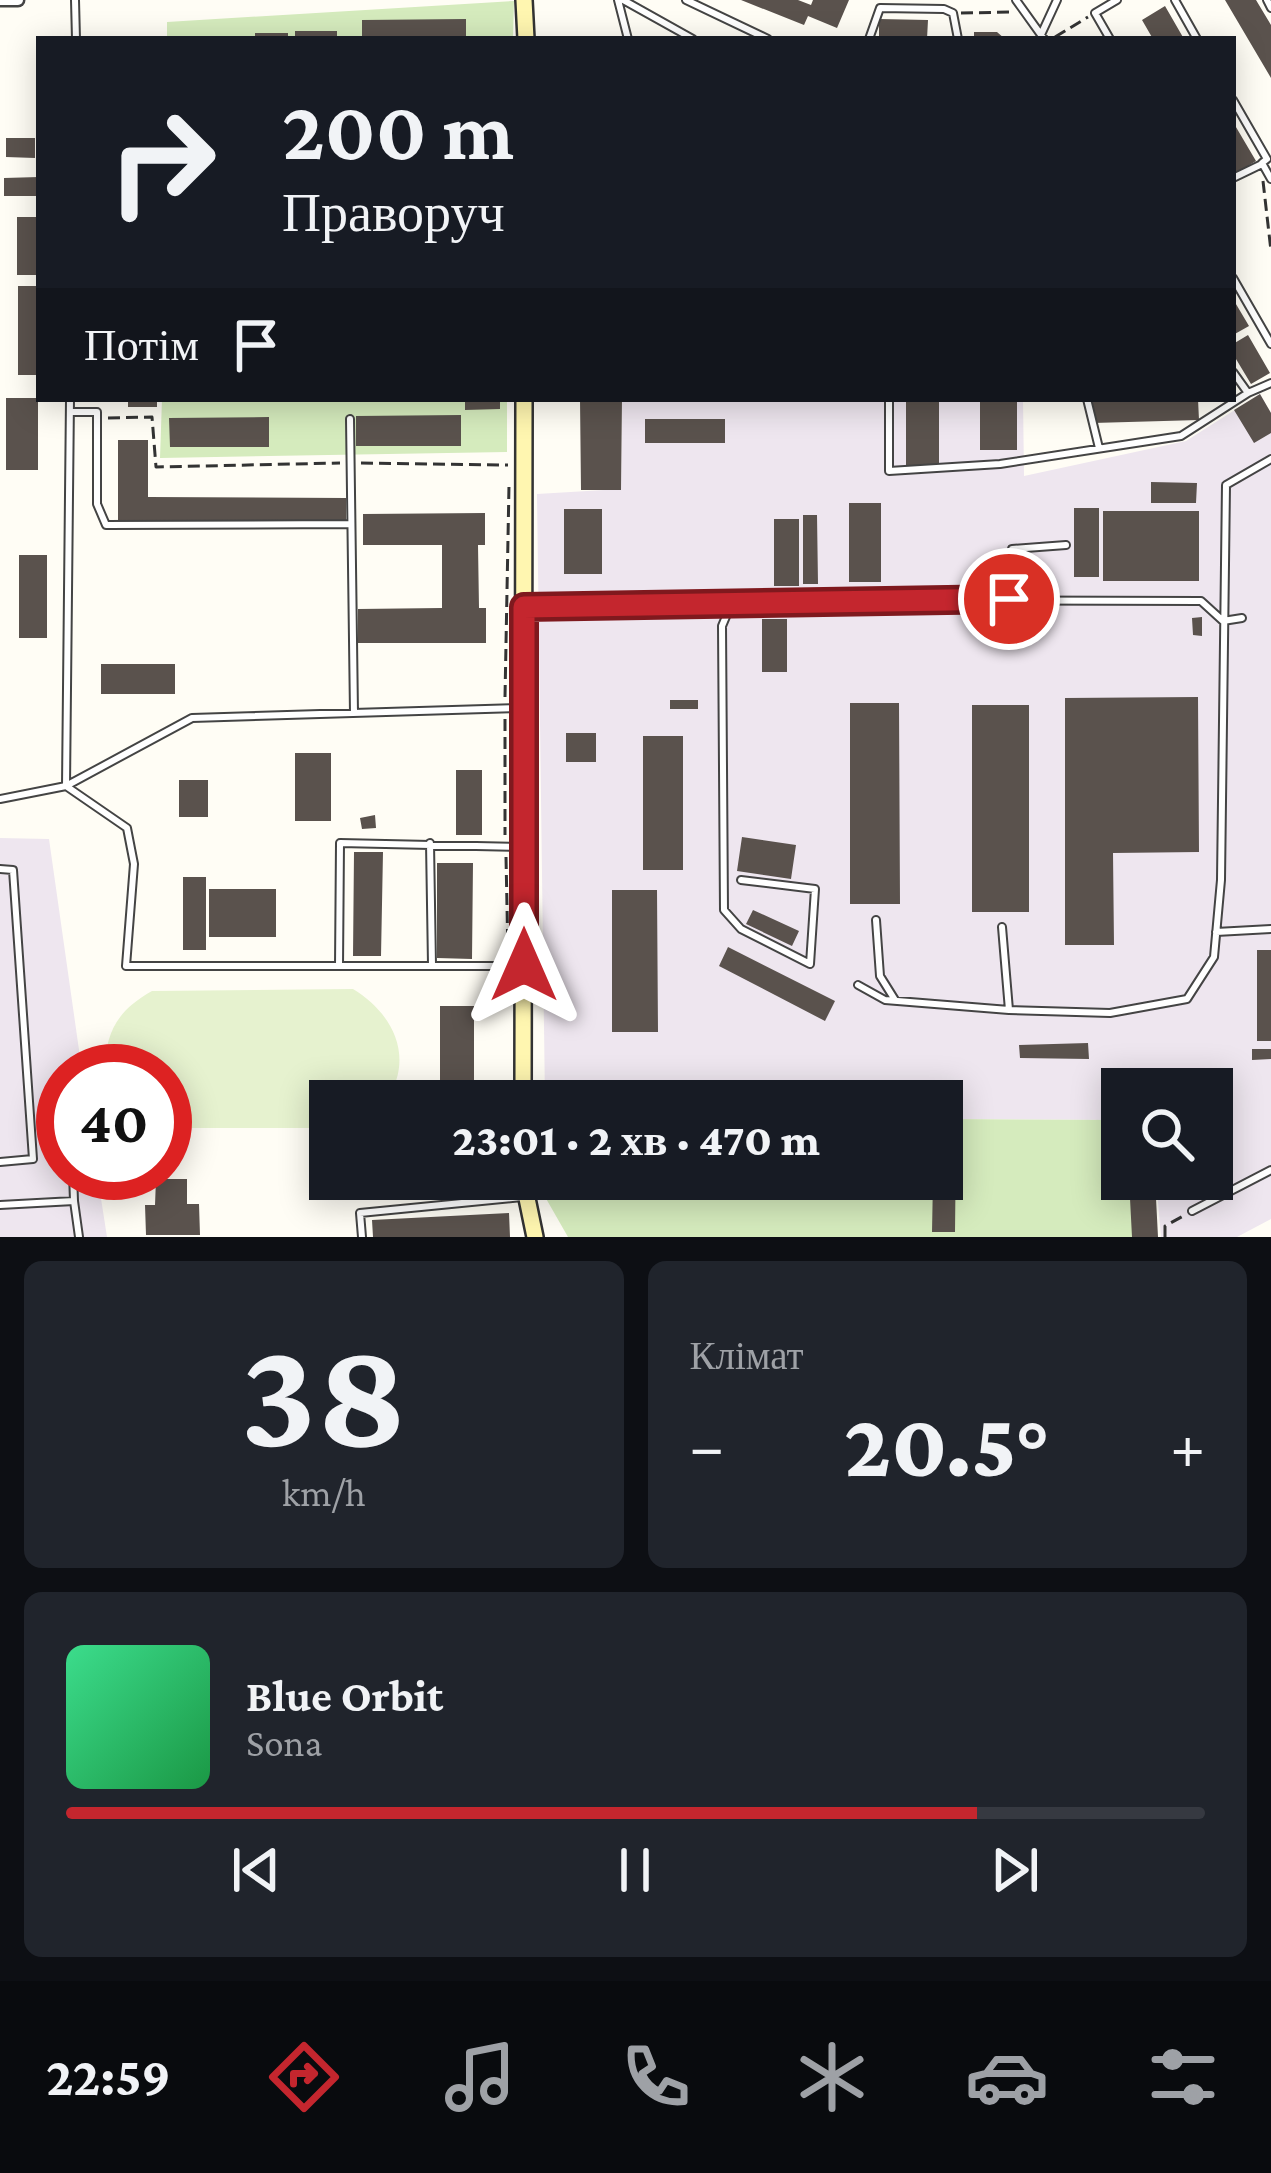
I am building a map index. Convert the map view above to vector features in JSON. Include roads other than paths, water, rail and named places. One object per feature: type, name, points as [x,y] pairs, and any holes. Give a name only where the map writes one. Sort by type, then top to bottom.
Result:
[{"type":"street","points":[[0,1],[18,0]]},
{"type":"street","points":[[524,0],[526,36]]},
{"type":"street","points":[[523,1080],[516,966],[526,708],[524,402]]},
{"type":"street","points":[[523,1200],[535,1237]]},
{"type":"lane","points":[[75,0],[76,36]]},
{"type":"lane","points":[[620,0],[627,36]]},
{"type":"lane","points":[[620,0],[687,36]]},
{"type":"lane","points":[[686,0],[762,36]]},
{"type":"lane","points":[[1016,0],[1043,36]]},
{"type":"lane","points":[[1045,36],[1057,0]]},
{"type":"lane","points":[[1175,0],[1195,36]]},
{"type":"lane","points":[[1108,36],[1095,13],[1112,1]]},
{"type":"lane","points":[[870,36],[881,4],[953,13],[957,36]]},
{"type":"lane","points":[[1236,105],[1267,160],[1271,179]]},
{"type":"lane","points":[[1236,176],[1267,160]]},
{"type":"lane","points":[[1236,283],[1271,344]]},
{"type":"lane","points":[[1236,377],[1247,393]]},
{"type":"lane","points":[[1236,400],[1271,382]]},
{"type":"lane","points":[[66,786],[70,402]]},
{"type":"lane","points":[[890,402],[890,471],[1000,464],[1181,436],[1233,402]]},
{"type":"lane","points":[[1088,402],[1100,448]]},
{"type":"lane","points":[[70,412],[97,412],[97,504],[106,525],[351,524]]},
{"type":"lane","points":[[350,419],[354,713]]},
{"type":"lane","points":[[858,985],[895,1000],[1010,1010],[1110,1013],[1187,998],[1214,957],[1216,932],[1226,485],[1271,459]]},
{"type":"lane","points":[[1009,599],[1012,549],[1066,544]]},
{"type":"lane","points":[[524,607],[733,600],[1201,602],[1223,621]]},
{"type":"lane","points":[[733,600],[722,626],[724,910],[742,929],[810,964],[815,889],[741,880]]},
{"type":"lane","points":[[1223,621],[1242,617]]},
{"type":"lane","points":[[0,799],[66,786],[192,718],[526,708]]},
{"type":"lane","points":[[66,786],[127,828],[134,864],[126,966],[516,966]]},
{"type":"lane","points":[[430,842],[432,966]]},
{"type":"lane","points":[[339,966],[340,843],[524,847]]},
{"type":"lane","points":[[0,869],[14,870],[33,1159],[0,1162]]},
{"type":"lane","points":[[876,920],[880,976],[895,1000]]},
{"type":"lane","points":[[1002,927],[1010,1010]]},
{"type":"lane","points":[[1216,932],[1271,929]]},
{"type":"lane","points":[[1192,1211],[1271,1170]]},
{"type":"lane","points":[[362,1237],[360,1213],[492,1200]]},
{"type":"lane","points":[[0,1205],[74,1201],[79,1237]]}]
